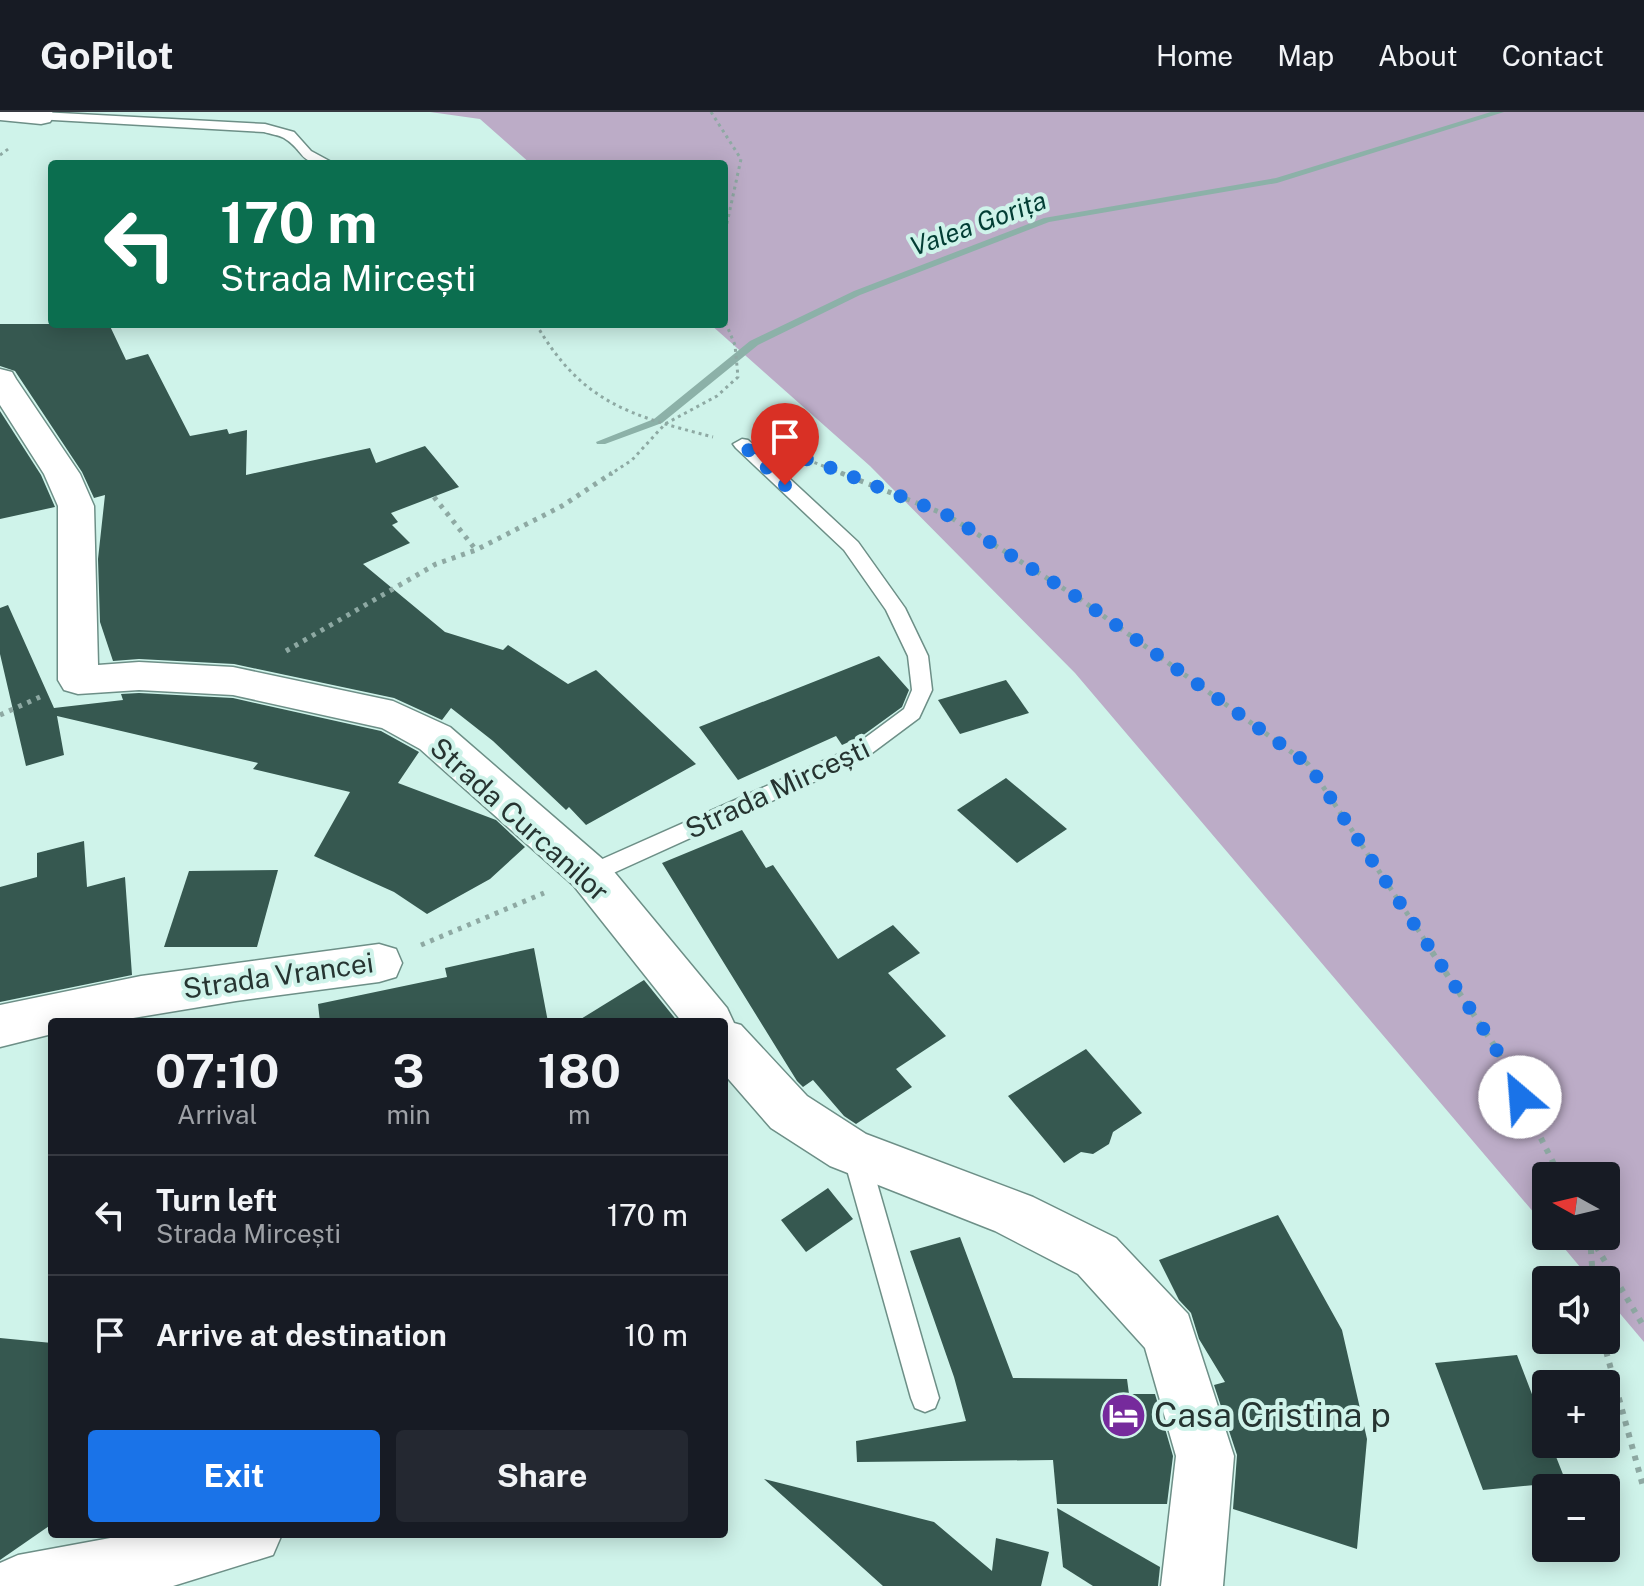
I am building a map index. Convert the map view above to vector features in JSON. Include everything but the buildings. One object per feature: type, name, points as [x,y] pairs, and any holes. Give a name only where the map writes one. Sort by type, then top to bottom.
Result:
[{"type":"street","points":[[0,112],[41,116]]},
{"type":"street","name":"Strada Curcanilor","points":[[0,379],[62,474],[76,506],[78,680],[139,676],[233,681],[393,716],[435,738],[590,874],[707,1018]]},
{"type":"street","name":"Strada Vrancei","points":[[0,1026],[58,1011],[226,981],[379,963]]},
{"type":"street","points":[[728,1044],[789,1112],[848,1150],[1014,1214],[1097,1256],[1168,1333],[1205,1456],[1192,1586]]},
{"type":"street","points":[[18,1586],[161,1559],[237,1538]]},
{"type":"lane","points":[[41,116],[265,128],[289,135],[306,154],[319,160]]},
{"type":"lane","name":"Strada Mircești","points":[[590,874],[857,754],[912,713],[922,690],[918,656],[895,608],[851,546],[742,444]]},
{"type":"lane","points":[[855,1151],[925,1398]]},
{"type":"path","points":[[711,112],[741,159],[728,219]]},
{"type":"path","points":[[538,328],[566,373],[605,402],[665,424],[814,461],[947,515],[1080,599],[1308,764],[1494,1045],[1553,1162]]},
{"type":"path","points":[[233,681],[436,564],[476,550],[562,506],[632,460],[665,424],[717,396],[738,377],[735,345],[728,328]]},
{"type":"path","points":[[434,497],[476,550]]},
{"type":"path","name":"Strada Vrancei","points":[[379,963],[590,874]]},
{"type":"path","points":[[1598,1250],[1644,1327]]},
{"type":"path","points":[[1607,1354],[1644,1490]]},
{"type":"shaded area","points":[[430,112],[1644,112],[1644,1342],[1620,1314],[1620,1266],[1579,1266],[1566,1250],[1620,1250],[1620,1162],[1532,1162],[1532,1211],[1075,673],[870,466],[715,328],[728,328],[728,160],[526,160],[480,119]]},
{"type":"waterway","name":"Valea Gorița","points":[[601,442],[658,421],[754,343],[857,293],[1047,220],[1277,180],[1500,112]]},
{"type":"place","name":"Casa Cristina p","points":[[1123,1415]]},
{"type":"route","points":[[785,485],[742,444],[814,461],[947,515],[1080,599],[1308,764],[1494,1045],[1520,1097]]}]
